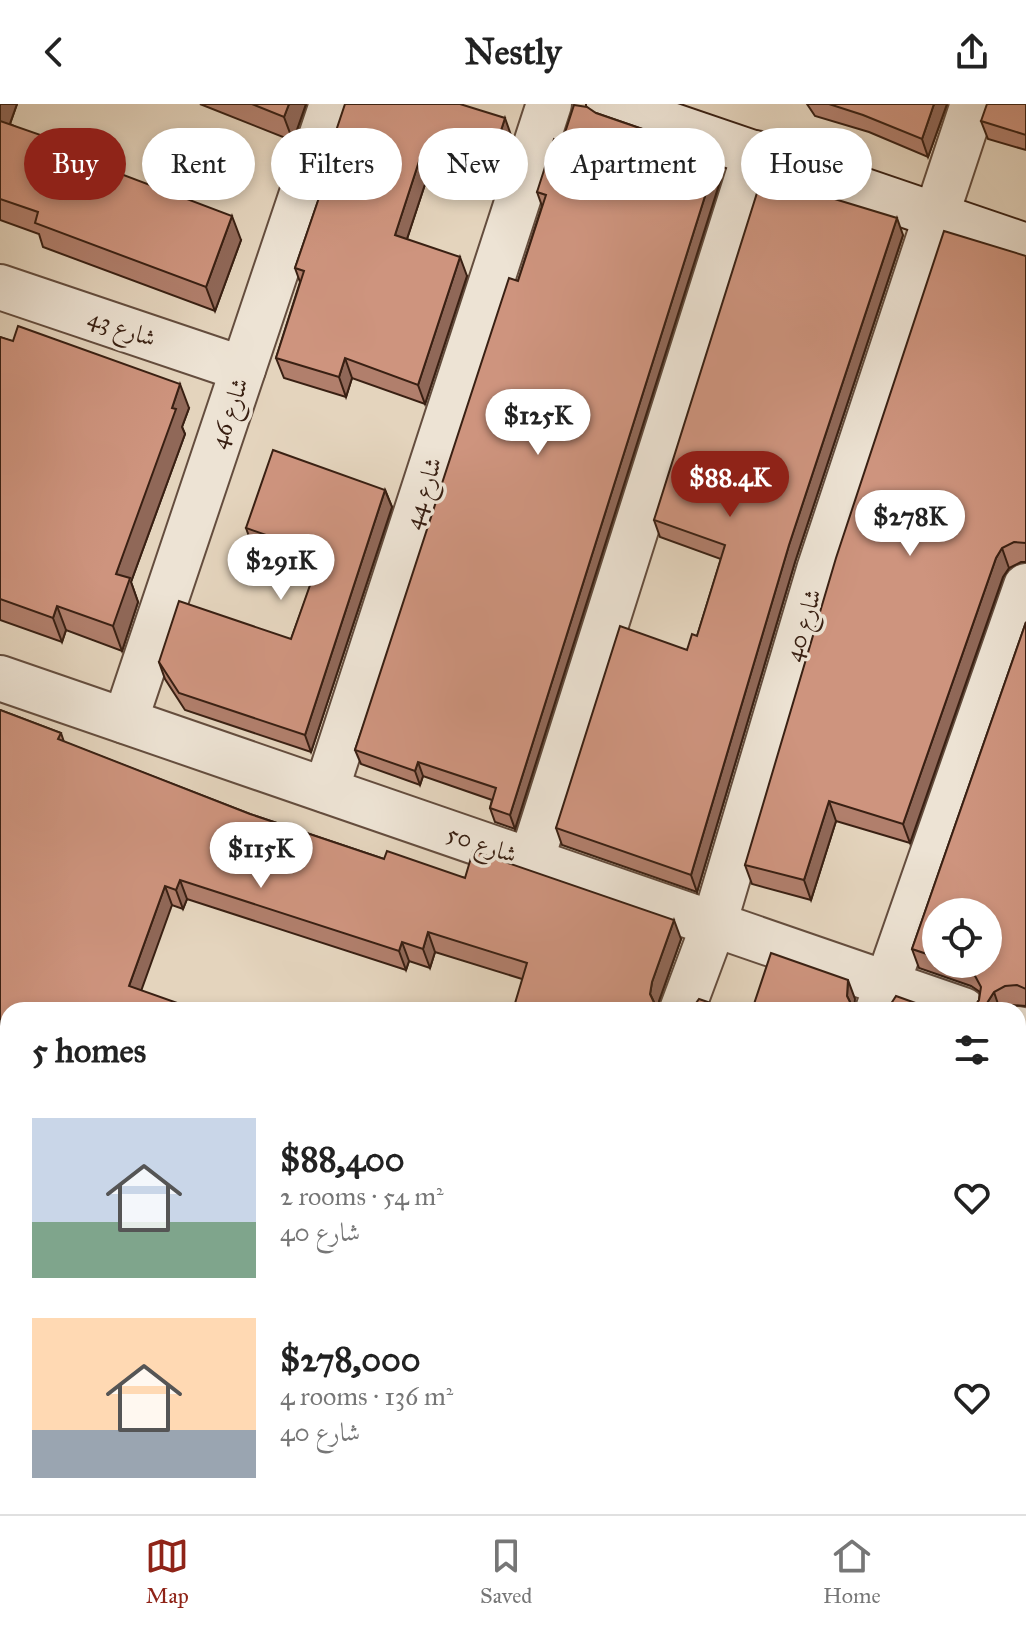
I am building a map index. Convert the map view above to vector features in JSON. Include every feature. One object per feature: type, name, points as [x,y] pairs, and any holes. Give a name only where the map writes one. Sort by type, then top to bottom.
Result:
[{"type":"street","name":"شارع 46","points":[[125,721],[332,104]]},
{"type":"street","name":"شارع 44","points":[[326,790],[549,104]]},
{"type":"street","points":[[609,104],[741,148]]},
{"type":"street","name":"شارع 40","points":[[685,1002],[714,924],[819,570],[973,104]]},
{"type":"street","points":[[872,194],[1026,246]]},
{"type":"street","points":[[531,861],[741,197]]},
{"type":"street","name":"شارع 43","points":[[0,287],[243,369]]},
{"type":"street","points":[[882,997],[1026,586]]},
{"type":"street","name":"شارع 50","points":[[0,678],[714,924],[882,997],[913,1002]]},
{"type":"building","points":[[252,104],[289,104],[284,117]]},
{"type":"building","points":[[345,104],[460,104],[505,118],[502,128],[418,128],[418,164],[395,235],[460,257],[418,385],[345,358],[339,377],[276,358],[304,271],[295,268],[318,200],[402,200],[402,128],[337,128]]},
{"type":"building","points":[[829,104],[934,104],[922,139]]},
{"type":"building","points":[[987,104],[1026,104],[1026,135],[981,121]]},
{"type":"building","points":[[574,105],[587,107],[640,128],[567,128]]},
{"type":"building","points":[[0,121],[24,129],[24,200],[126,200],[126,176],[142,182],[142,200],[190,200],[232,216],[206,287],[35,223],[38,212],[0,199]]},
{"type":"building","points":[[544,170],[544,194],[537,192]]},
{"type":"building","points":[[544,200],[704,200],[510,815],[490,808],[496,788],[418,762],[415,771],[355,750],[509,278],[518,281]]},
{"type":"building","points":[[755,200],[838,200],[897,218],[789,545],[691,875],[556,828],[620,626],[687,650],[692,634],[697,636],[725,545],[654,520]]},
{"type":"building","points":[[944,231],[1026,256],[1026,543],[1014,542],[1002,548],[996,558],[903,824],[829,801],[804,880],[745,865],[836,558]]},
{"type":"building","points":[[18,326],[180,384],[172,408],[176,409],[116,574],[130,578],[113,626],[57,606],[53,618],[0,599],[0,337],[13,341]]},
{"type":"building","points":[[273,450],[385,490],[305,735],[179,693],[159,662],[179,601],[291,639],[321,554],[246,528]]},
{"type":"building","points":[[1026,622],[1026,989],[1017,985],[1005,986],[994,992],[988,1002],[978,1002],[981,987],[976,978],[1002,978],[1002,898],[930,898]]},
{"type":"building","points":[[0,710],[61,733],[58,739],[250,814],[384,859],[387,851],[465,878],[473,851],[674,920],[652,982],[650,994],[654,1002],[515,1002],[527,963],[428,932],[423,949],[402,942],[399,951],[180,880],[176,890],[165,886],[129,986],[174,1002],[0,1002]]},
{"type":"building","points":[[922,920],[922,952],[912,949]]},
{"type":"building","points":[[771,953],[848,980],[847,996],[850,1002],[755,1002]]},
{"type":"building","points":[[896,996],[913,1002],[892,1002]]}]
